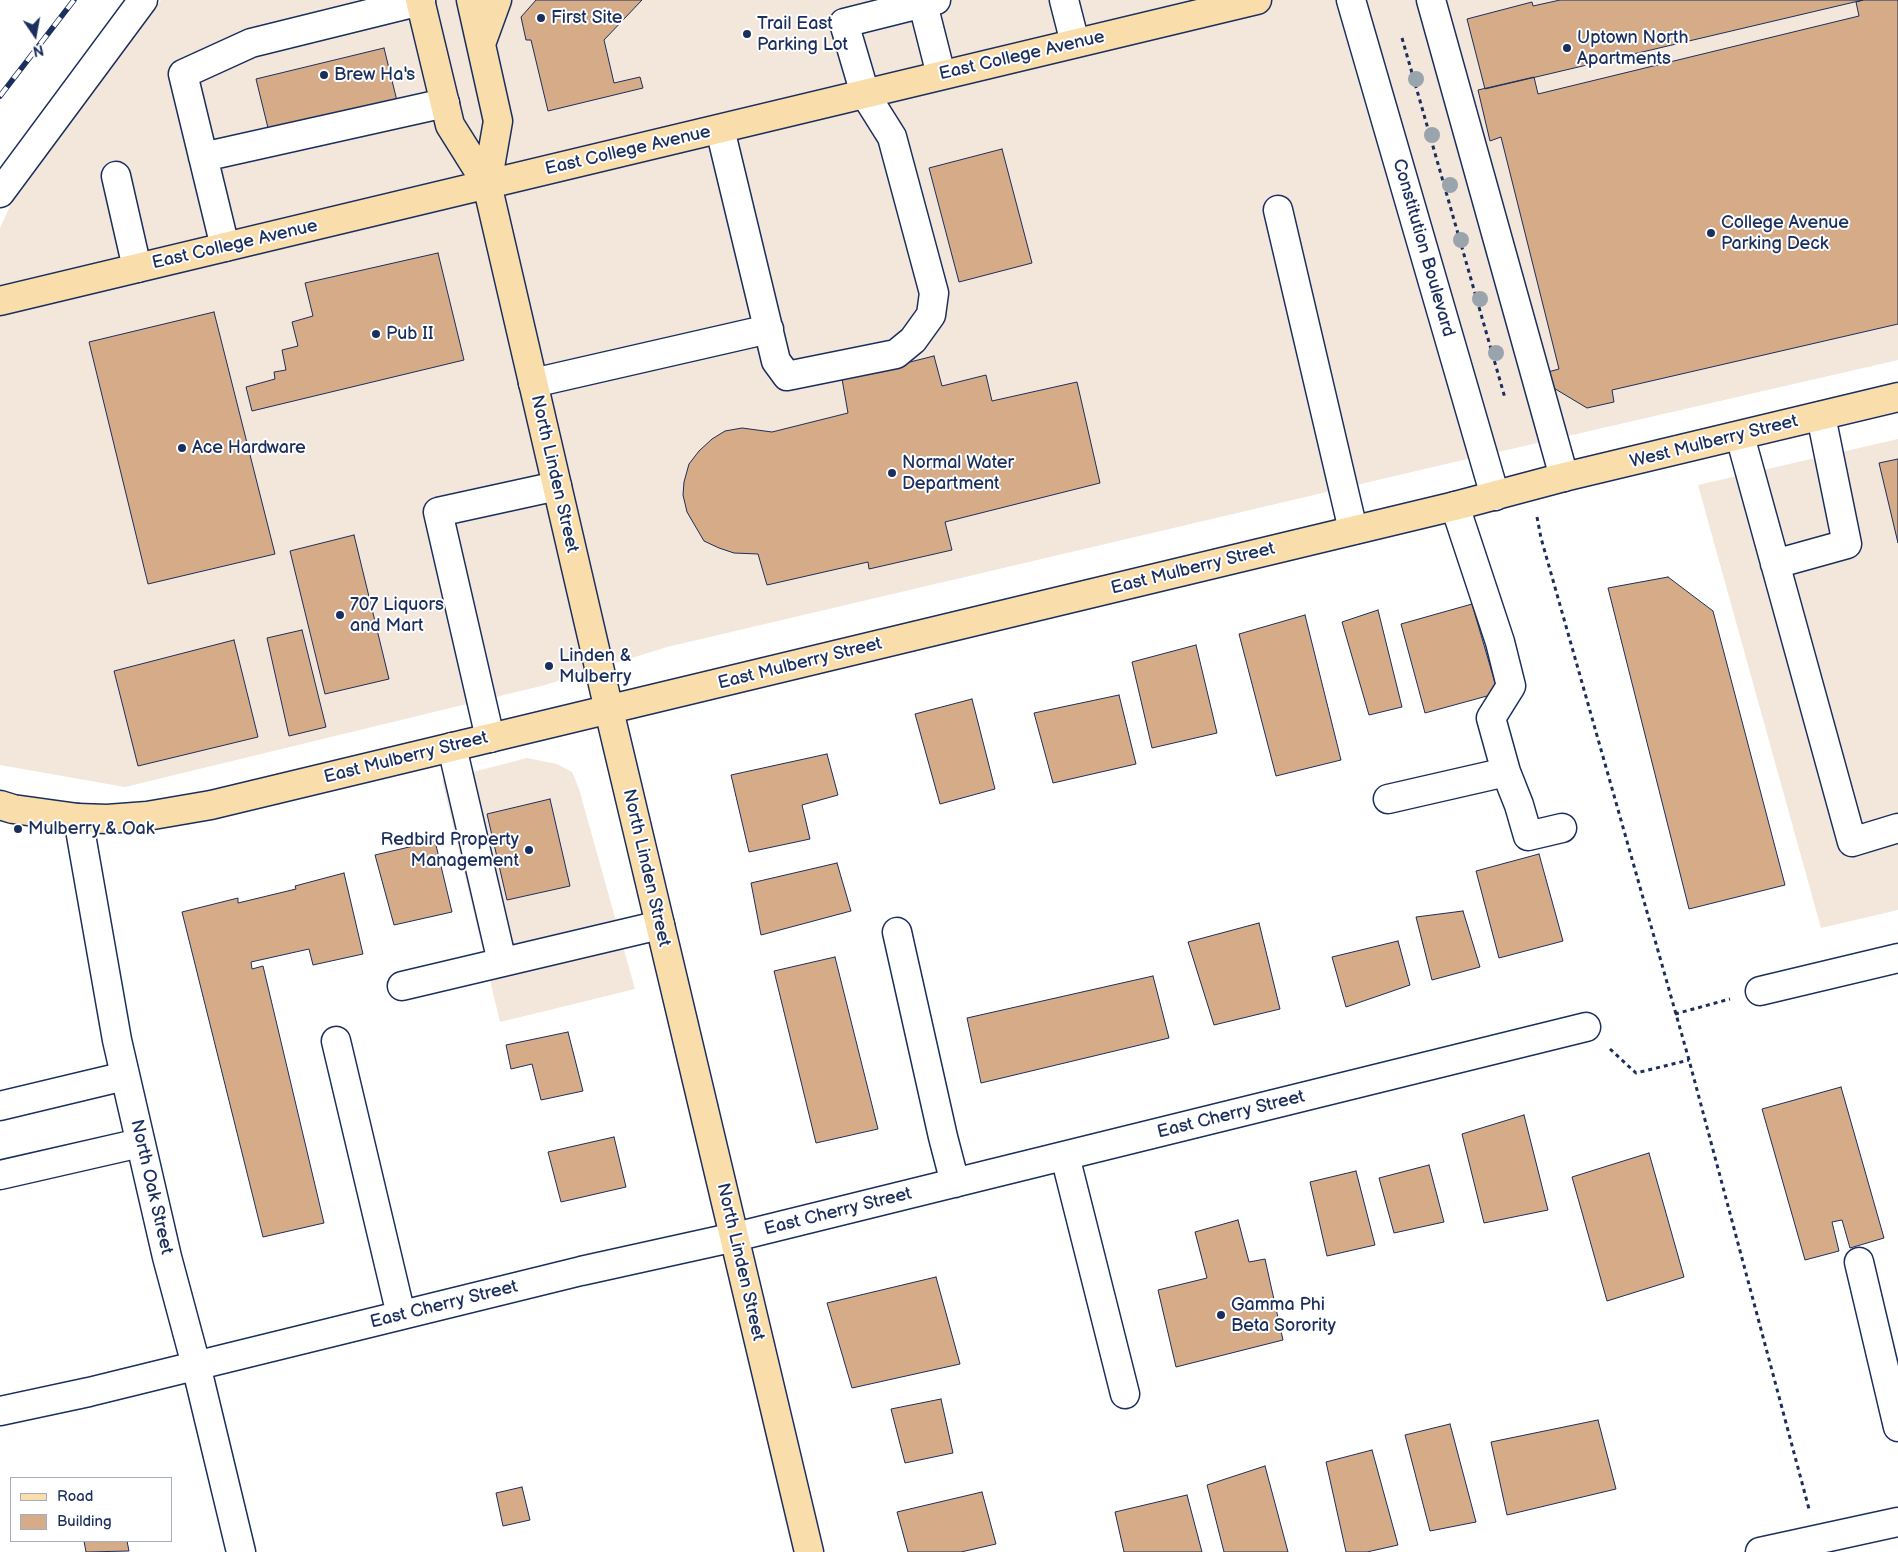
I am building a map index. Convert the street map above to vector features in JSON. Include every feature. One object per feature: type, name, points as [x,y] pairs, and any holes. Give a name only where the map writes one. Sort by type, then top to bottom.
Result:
[{"type":"main road","points":[[420,0],[450,125],[487,184]]},
{"type":"main road","points":[[471,0],[498,121],[487,184]]},
{"type":"main road","points":[[480,44],[497,0]]},
{"type":"main road","name":"East College Avenue","points":[[0,301],[1257,0]]},
{"type":"main road","name":"North Linden Street","points":[[487,184],[608,710],[809,1552]]},
{"type":"main road","name":"West Mulberry Street","points":[[1531,487],[1564,477],[1898,398]]},
{"type":"main road","name":"East Mulberry Street","points":[[0,805],[13,809],[72,817],[107,819],[147,816],[211,805],[1531,487]]},
{"type":"street","points":[[0,193],[143,0]]},
{"type":"street","points":[[225,247],[183,74],[252,43],[420,0]]},
{"type":"street","points":[[1064,0],[1075,43]]},
{"type":"street","name":"Constitution Boulevard","points":[[1351,0],[1495,496]]},
{"type":"street","points":[[1431,0],[1564,477]]},
{"type":"street","points":[[720,129],[776,361],[787,376],[896,354],[914,340],[930,315],[934,293],[892,136],[865,94],[844,23],[930,2],[941,75]]},
{"type":"street","points":[[203,156],[445,103]]},
{"type":"street","points":[[116,176],[138,268]]},
{"type":"street","points":[[1278,210],[1354,530]]},
{"type":"street","points":[[533,383],[769,330]]},
{"type":"street","points":[[1775,564],[1847,544],[1820,416]]},
{"type":"street","points":[[1740,436],[1852,842],[1898,828]]},
{"type":"street","points":[[490,738],[438,512],[557,486]]},
{"type":"street","points":[[1455,506],[1500,642],[1511,686],[1491,718],[1506,772],[1528,836],[1562,828]]},
{"type":"street","points":[[452,747],[502,962]]},
{"type":"street","points":[[1388,799],[1506,772]]},
{"type":"street","name":"North Oak Street","points":[[72,817],[140,1143],[241,1552]]},
{"type":"street","points":[[402,986],[660,925]]},
{"type":"street","points":[[897,932],[955,1183]]},
{"type":"street","points":[[1760,991],[1898,958]]},
{"type":"street","name":"East Cherry Street","points":[[0,1411],[89,1392],[581,1271],[735,1238],[1586,1027]]},
{"type":"street","points":[[336,1041],[401,1315]]},
{"type":"street","points":[[0,1106],[125,1076]]},
{"type":"street","points":[[0,1175],[140,1143]]},
{"type":"street","points":[[1065,1156],[1126,1394]]},
{"type":"street","points":[[1859,1262],[1898,1427]]},
{"type":"street","points":[[1760,1552],[1898,1522]]},
{"type":"path","points":[[1402,38],[1506,402]]},
{"type":"path","points":[[1531,487],[1541,538],[1676,1014],[1800,1478],[1818,1538]]},
{"type":"path","points":[[1676,1014],[1760,991]]},
{"type":"path","points":[[1586,1027],[1636,1073],[1688,1060]]},
{"type":"shaded area","points":[[161,0],[1898,0],[1898,360],[667,647],[545,685],[125,787],[0,765],[0,228],[21,182]]},
{"type":"shaded area","points":[[1898,439],[1898,910],[1821,928],[1698,485]]},
{"type":"shaded area","points":[[527,758],[557,764],[572,772],[579,789],[635,989],[500,1022],[442,780]]},
{"type":"building","points":[[536,0],[642,0],[604,40],[614,83],[640,77],[643,88],[548,111],[531,40],[526,40],[521,17]]},
{"type":"building","name":"Uptown North Apartments","points":[[1560,0],[1863,0],[1485,89],[1467,19],[1532,2],[1533,6]]},
{"type":"building","name":"College Avenue Parking Deck","points":[[1863,0],[1898,0],[1898,324],[1612,390],[1614,402],[1587,408],[1552,387],[1548,372],[1559,369],[1501,137],[1490,141],[1478,90],[1534,77],[1538,94],[1859,16],[1856,2]]},
{"type":"building","points":[[384,48],[397,101],[269,132],[256,79]]},
{"type":"building","points":[[1002,149],[1032,263],[959,282],[929,168]]},
{"type":"building","name":"Pub II","points":[[438,253],[464,360],[252,411],[246,387],[275,379],[274,372],[286,370],[282,350],[298,346],[292,322],[313,316],[305,283]]},
{"type":"building","name":"Ace Hardware","points":[[214,312],[275,554],[148,584],[89,342]]},
{"type":"building","name":"Normal Water Department","points":[[934,356],[942,386],[986,375],[992,401],[1077,382],[1100,483],[945,522],[952,550],[869,569],[868,562],[767,585],[758,554],[734,553],[704,541],[687,512],[683,495],[684,482],[689,464],[712,439],[725,431],[742,428],[772,432],[848,413],[842,379]]},
{"type":"building","points":[[1898,459],[1898,543],[1879,463]]},
{"type":"building","name":"707 Liquors and Mart","points":[[354,535],[389,679],[325,694],[290,551]]},
{"type":"building","points":[[1668,577],[1713,611],[1785,885],[1689,909],[1608,588]]},
{"type":"building","points":[[1472,604],[1498,693],[1425,713],[1401,624]]},
{"type":"building","points":[[1378,610],[1402,707],[1369,715],[1342,622]]},
{"type":"building","points":[[1305,615],[1341,760],[1276,776],[1239,634]]},
{"type":"building","points":[[302,630],[326,727],[289,736],[267,638]]},
{"type":"building","points":[[234,640],[258,737],[138,766],[114,671]]},
{"type":"building","points":[[1196,645],[1217,733],[1152,748],[1132,662]]},
{"type":"building","points":[[1119,695],[1136,764],[1053,783],[1034,713]]},
{"type":"building","points":[[972,699],[995,789],[940,804],[915,714]]},
{"type":"building","points":[[827,754],[838,795],[802,805],[810,839],[749,852],[731,775]]},
{"type":"building","name":"Redbird Property Management","points":[[550,799],[570,886],[507,900],[487,814]]},
{"type":"building","points":[[435,841],[452,912],[394,925],[375,855]]},
{"type":"building","points":[[1539,854],[1563,941],[1499,958],[1476,871]]},
{"type":"building","points":[[837,863],[851,911],[761,935],[751,883]]},
{"type":"building","points":[[344,873],[363,954],[313,965],[309,949],[251,962],[252,969],[263,966],[324,1223],[263,1237],[182,912],[238,898],[238,903],[296,889],[295,886]]},
{"type":"building","points":[[1463,911],[1480,967],[1432,980],[1416,917]]},
{"type":"building","points":[[1259,923],[1280,1009],[1214,1025],[1188,942]]},
{"type":"building","points":[[1398,941],[1410,985],[1346,1007],[1332,957]]},
{"type":"building","points":[[835,957],[878,1129],[816,1143],[774,971]]},
{"type":"building","points":[[1153,976],[1169,1038],[981,1083],[967,1018]]},
{"type":"building","points":[[568,1032],[583,1091],[541,1100],[532,1064],[511,1069],[506,1045]]},
{"type":"building","points":[[1841,1087],[1884,1238],[1850,1248],[1842,1220],[1832,1222],[1839,1251],[1805,1260],[1762,1109]]},
{"type":"building","points":[[1524,1115],[1548,1210],[1484,1223],[1462,1134]]},
{"type":"building","points":[[614,1137],[626,1187],[561,1202],[548,1152]]},
{"type":"building","points":[[1649,1153],[1684,1277],[1607,1301],[1572,1177]]},
{"type":"building","points":[[1429,1165],[1444,1222],[1394,1233],[1379,1178]]},
{"type":"building","points":[[1356,1171],[1375,1245],[1327,1256],[1310,1182]]},
{"type":"building","name":"Gamma Phi Beta Sorority","points":[[1238,1220],[1249,1262],[1265,1259],[1283,1340],[1176,1367],[1158,1290],[1207,1278],[1195,1232]]},
{"type":"building","points":[[936,1277],[960,1364],[852,1388],[827,1303]]},
{"type":"building","points":[[941,1399],[953,1453],[905,1463],[891,1409]]},
{"type":"building","points":[[1598,1420],[1616,1489],[1507,1515],[1491,1442]]},
{"type":"building","points":[[1450,1424],[1476,1522],[1430,1531],[1405,1435]]},
{"type":"building","points":[[1372,1450],[1398,1545],[1367,1552],[1346,1552],[1326,1462]]},
{"type":"building","points":[[1265,1466],[1288,1552],[1224,1552],[1207,1485]]},
{"type":"building","points":[[522,1487],[530,1520],[503,1526],[496,1493]]},
{"type":"building","points":[[982,1492],[996,1544],[961,1552],[908,1552],[897,1512]]},
{"type":"building","points":[[1187,1495],[1202,1552],[1124,1552],[1115,1512]]},
{"type":"building","points":[[84,1542],[127,1542],[129,1551],[86,1552]]},
{"type":"railway","points":[[0,96],[74,0]]},
{"type":"place","name":"First Site","points":[[541,18]]},
{"type":"place","name":"Trail East Parking Lot","points":[[747,34]]},
{"type":"place","name":"Uptown North Apartments","points":[[1567,48]]},
{"type":"place","name":"Brew Ha's","points":[[324,75]]},
{"type":"place","name":"College Avenue Parking Deck","points":[[1711,233]]},
{"type":"place","name":"Pub II","points":[[376,334]]},
{"type":"place","name":"Ace Hardware","points":[[182,448]]},
{"type":"place","name":"Normal Water Department","points":[[892,473]]},
{"type":"place","name":"707 Liquors and Mart","points":[[340,615]]},
{"type":"place","name":"Linden & Mulberry","points":[[549,666]]},
{"type":"place","name":"Mulberry & Oak","points":[[18,829]]},
{"type":"place","name":"Redbird Property Management","points":[[529,850]]},
{"type":"place","name":"Gamma Phi Beta Sorority","points":[[1221,1315]]}]
